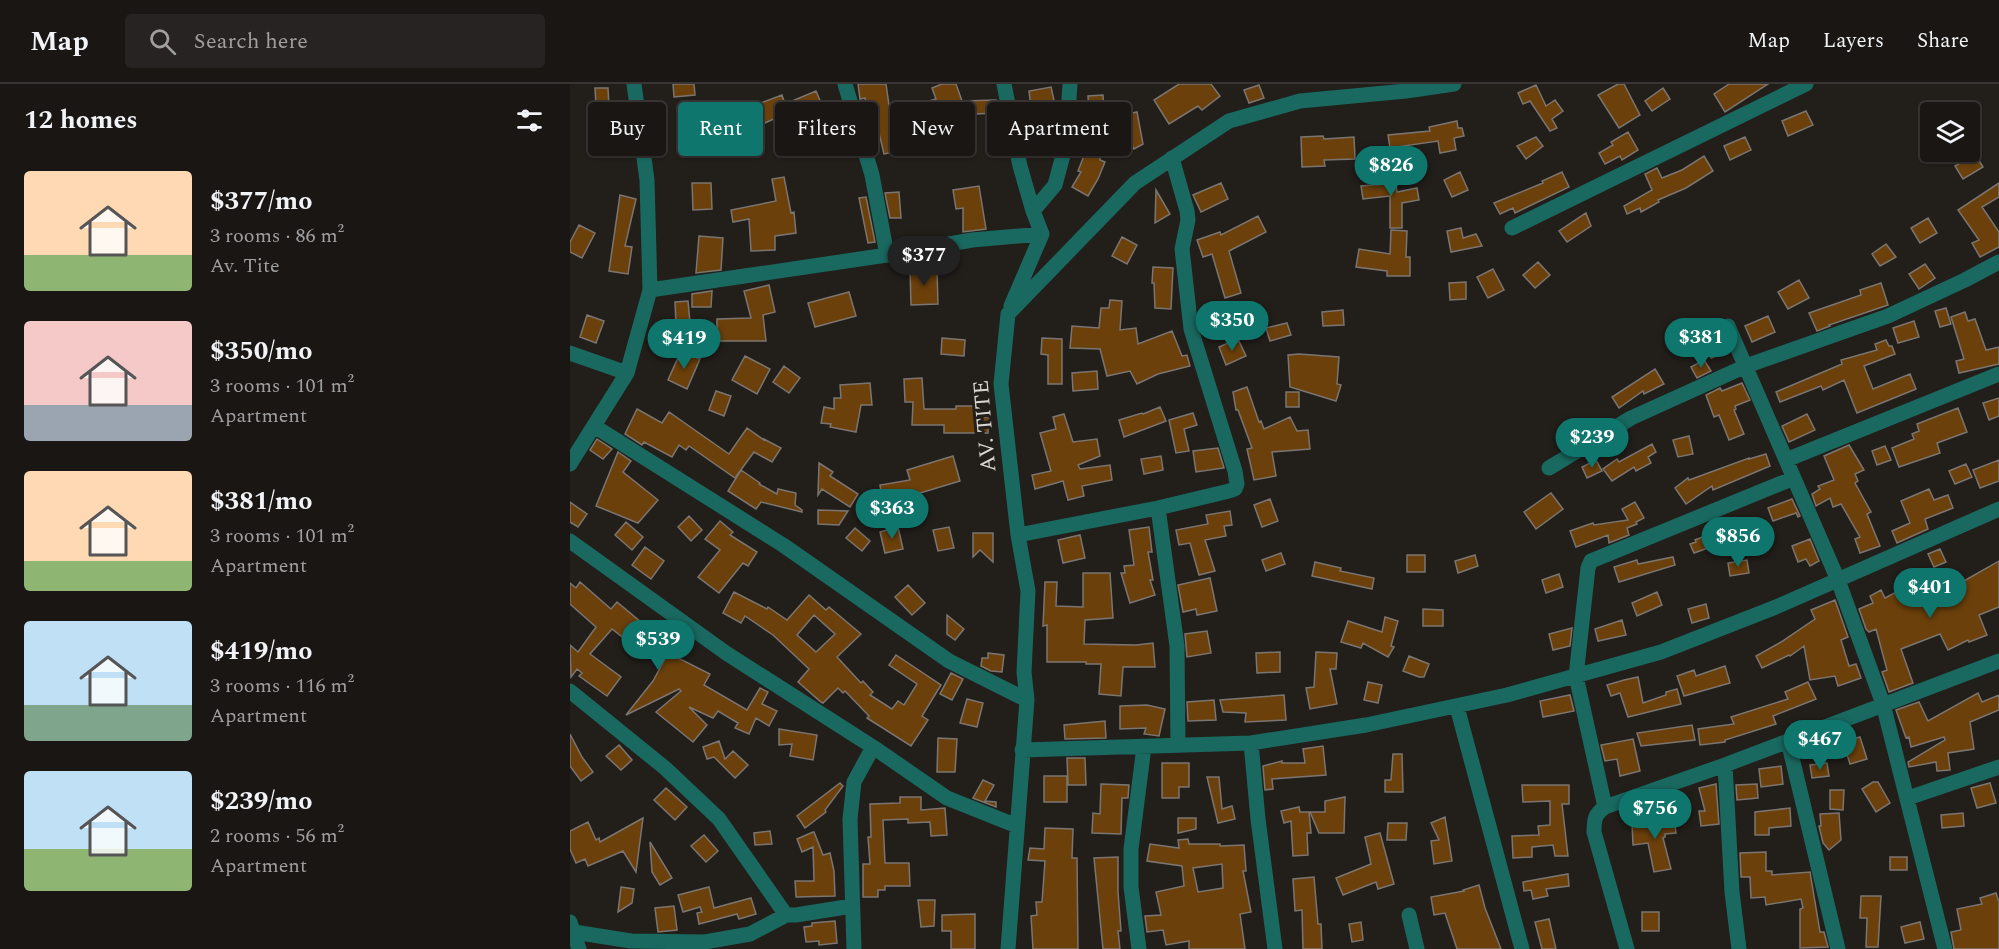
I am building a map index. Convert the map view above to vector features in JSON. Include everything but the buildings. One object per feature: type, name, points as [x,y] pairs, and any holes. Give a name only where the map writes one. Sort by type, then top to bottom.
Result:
[{"type":"street","points":[[570,464],[627,373],[650,290],[647,180],[634,84]]},
{"type":"street","points":[[845,84],[872,175],[887,255]]},
{"type":"street","points":[[650,290],[972,240],[1042,234],[1020,166],[1004,84]]},
{"type":"street","points":[[1033,211],[1055,185],[1066,144],[1070,84]]},
{"type":"street","points":[[1008,314],[1135,183],[1230,121],[1300,101],[1454,84]]},
{"type":"street","points":[[1512,228],[1806,84]]},
{"type":"street","points":[[1018,535],[1158,508],[1235,489],[1237,484],[1235,471],[1191,329],[1182,249],[1188,220],[1187,211],[1172,158]]},
{"type":"street","name":"AV. TITE","points":[[1008,949],[1026,700],[1024,672],[1028,591],[1018,535],[1001,384],[1008,314],[1042,234]]},
{"type":"street","points":[[1549,468],[1631,418],[1746,366],[1888,316],[1999,262]]},
{"type":"street","points":[[1728,326],[1838,580],[1883,704],[1945,949]]},
{"type":"street","points":[[570,352],[627,373]]},
{"type":"street","points":[[1786,460],[1999,374]]},
{"type":"street","points":[[594,426],[783,545],[949,661],[1026,700]]},
{"type":"street","points":[[1605,807],[1576,676],[1588,568],[1591,561],[1794,478]]},
{"type":"street","points":[[1158,508],[1177,646],[1179,745]]},
{"type":"street","points":[[1022,750],[1251,743],[1366,725],[1457,707],[1660,652],[1776,607],[1999,509]]},
{"type":"street","points":[[570,541],[726,653],[873,747],[947,798],[1017,826]]},
{"type":"street","points":[[1627,949],[1594,831],[1594,819],[1597,813],[1605,807],[1725,765],[1999,661]]},
{"type":"street","points":[[570,692],[665,768],[719,819],[786,915]]},
{"type":"street","points":[[1457,707],[1522,949]]},
{"type":"street","points":[[1788,741],[1838,949]]},
{"type":"street","points":[[1251,743],[1258,819],[1275,949]]},
{"type":"street","points":[[854,949],[850,819],[854,782],[873,747]]},
{"type":"street","points":[[1139,949],[1131,887],[1131,849],[1144,747]]},
{"type":"street","points":[[1725,765],[1732,892],[1739,949]]},
{"type":"street","points":[[1908,798],[1999,767]]},
{"type":"street","points":[[572,927],[631,941],[706,946],[750,934],[786,915],[852,906]]},
{"type":"street","points":[[1409,915],[1417,949]]},
{"type":"street","points":[[572,927],[579,949]]}]
